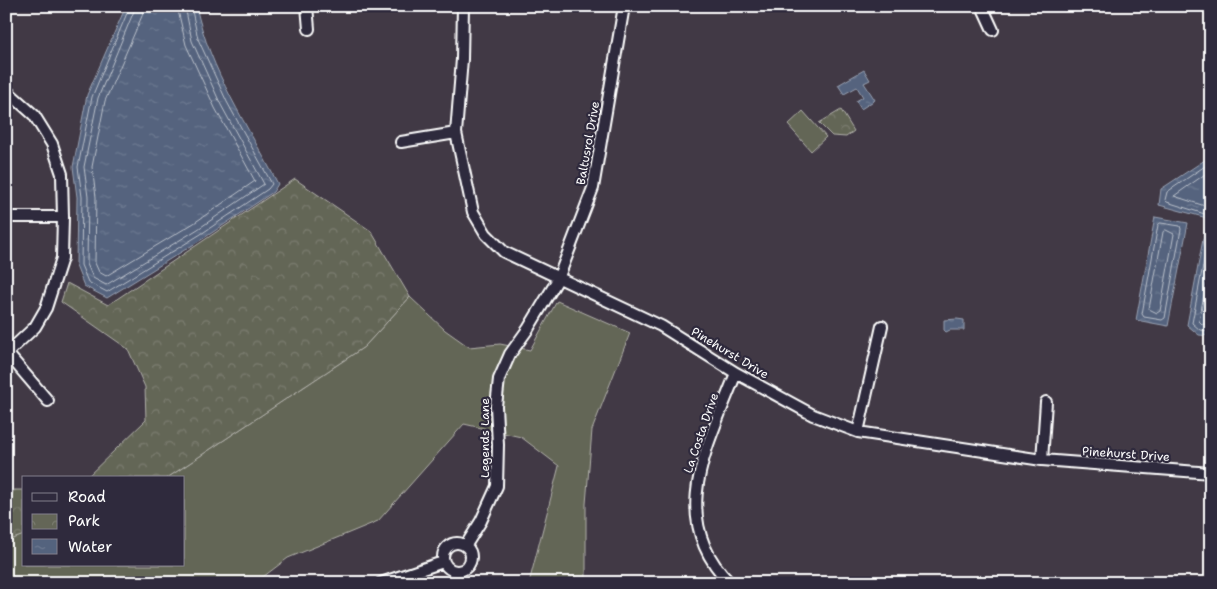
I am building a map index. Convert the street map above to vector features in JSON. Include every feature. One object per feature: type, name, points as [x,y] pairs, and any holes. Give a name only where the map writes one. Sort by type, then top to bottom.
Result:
[{"type":"street","points":[[307,6],[310,29]]},
{"type":"street","name":"Pinehurst Drive","points":[[463,6],[462,59],[456,134],[473,212],[486,234],[504,252],[660,326],[736,373],[813,415],[858,432],[1042,460],[1211,473]]},
{"type":"street","name":"Baltusrol Drive","points":[[558,279],[593,188],[624,6]]},
{"type":"street","points":[[982,6],[993,30]]},
{"type":"street","points":[[6,90],[34,115],[52,144],[62,174],[62,258],[52,294],[35,327],[7,354],[48,401]]},
{"type":"street","points":[[401,142],[456,134]]},
{"type":"street","points":[[6,217],[62,217]]},
{"type":"street","name":"Legends Lane","points":[[466,545],[482,521],[497,486],[498,445],[496,406],[499,379],[510,354],[528,329],[558,279]]},
{"type":"street","points":[[858,432],[882,326]]},
{"type":"street","name":"La Costa Drive","points":[[730,583],[715,566],[700,537],[696,489],[699,468],[736,373]]},
{"type":"street","points":[[1042,460],[1046,402]]},
{"type":"street","points":[[457,543],[466,545],[472,558],[464,570],[449,570],[443,562],[443,553],[448,546],[457,543]]},
{"type":"street","points":[[381,583],[443,562]]},
{"type":"green space","points":[[841,110],[854,131],[846,137],[832,136],[819,123]]},
{"type":"green space","points":[[803,111],[826,137],[811,151],[788,125]]},
{"type":"green space","points":[[295,179],[371,231],[410,297],[364,347],[170,476],[88,476],[146,420],[145,387],[128,349],[61,302],[67,283],[108,305]]},
{"type":"green space","points":[[410,297],[445,330],[469,347],[500,344],[530,350],[557,301],[630,333],[592,430],[586,504],[586,583],[529,583],[559,466],[521,437],[464,424],[378,521],[288,558],[255,583],[6,583],[6,541],[22,536],[22,566],[185,566],[185,476],[170,476],[364,347]]},
{"type":"green space","points":[[14,490],[22,490],[22,536],[10,540],[5,522],[8,502]]},
{"type":"water","points":[[126,6],[196,6],[202,30],[220,76],[278,184],[273,192],[204,238],[107,298],[84,286],[76,266],[77,197],[73,167],[87,95]]},
{"type":"water","points":[[864,70],[870,80],[864,83],[875,100],[861,109],[856,101],[863,97],[857,87],[844,94],[838,85]]},
{"type":"water","points":[[1211,156],[1211,336],[1199,335],[1187,325],[1207,218],[1159,205],[1161,189]]},
{"type":"water","points":[[1155,217],[1188,223],[1168,326],[1136,320]]},
{"type":"water","points":[[944,320],[964,320],[964,330],[950,330],[946,332],[944,330]]}]
